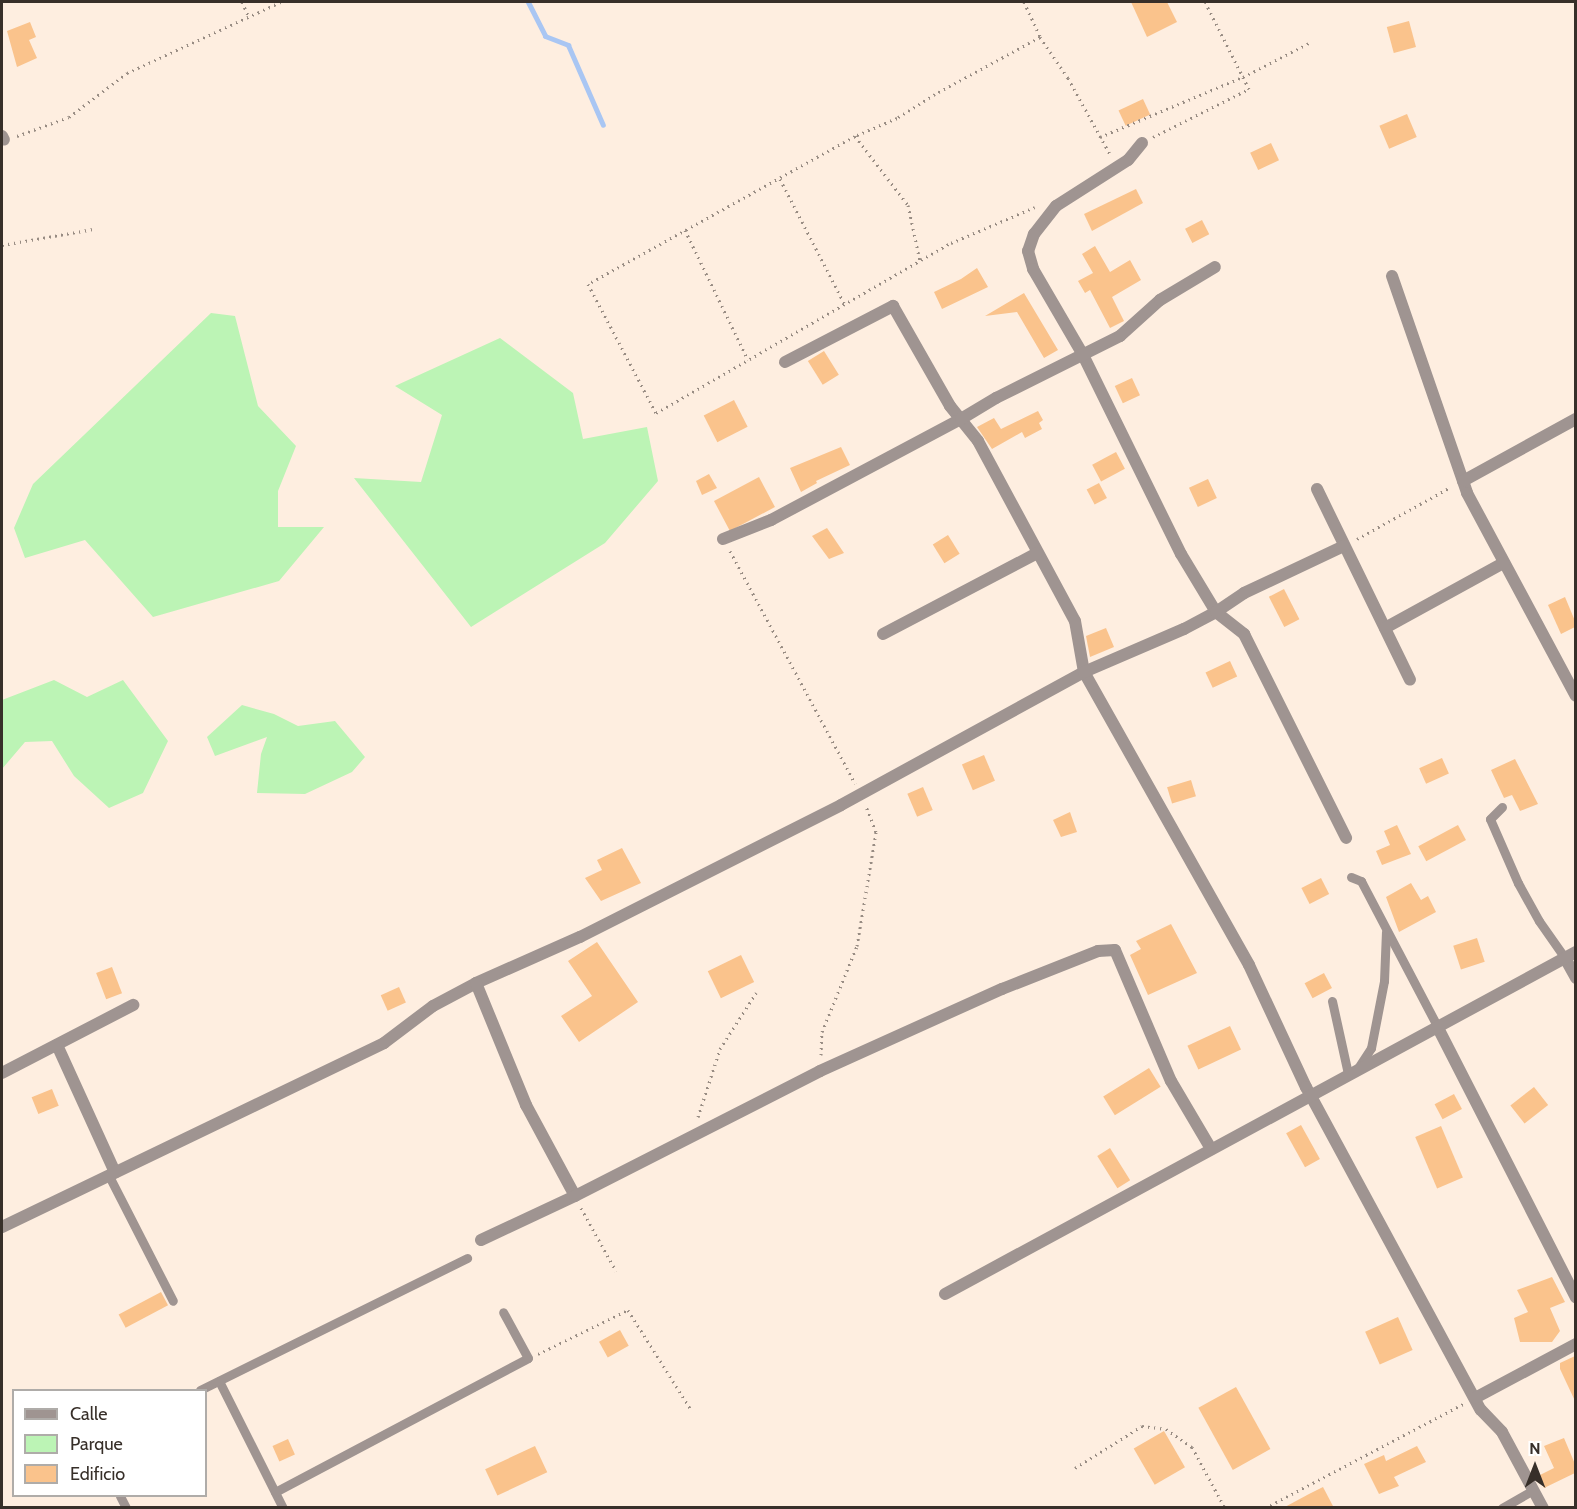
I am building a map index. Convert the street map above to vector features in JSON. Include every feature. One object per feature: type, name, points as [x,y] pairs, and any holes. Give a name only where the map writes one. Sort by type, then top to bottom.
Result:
[{"type":"street","points":[[1142,143],[1128,160],[1056,206],[1034,234],[1028,251],[1033,269],[1083,354],[1181,554],[1216,612],[1244,634],[1346,838]]},
{"type":"street","points":[[723,539],[771,520],[996,398],[1120,336],[1160,300],[1215,267]]},
{"type":"street","points":[[1392,276],[1463,481],[1503,563],[1575,696]]},
{"type":"street","points":[[785,362],[893,306],[950,406],[978,441],[1075,621],[1084,672],[1249,965],[1311,1094],[1481,1410],[1502,1432],[1543,1508]]},
{"type":"street","points":[[1463,481],[1575,419]]},
{"type":"street","points":[[1317,489],[1410,680]]},
{"type":"street","points":[[2,1227],[384,1043],[433,1006],[476,983],[580,937],[841,805],[1084,672],[1216,612],[1244,593],[1344,546]]},
{"type":"street","points":[[883,634],[1037,553]]},
{"type":"street","points":[[1385,628],[1503,563]]},
{"type":"street","points":[[481,1240],[575,1196],[820,1071],[1002,989],[1098,951],[1115,950],[1171,1081],[1211,1149]]},
{"type":"street","points":[[945,1294],[1570,955],[1575,978]]},
{"type":"street","points":[[476,983],[526,1105],[575,1196]]},
{"type":"street","points":[[2,1073],[133,1005]]},
{"type":"street","points":[[1437,1026],[1575,1298]]},
{"type":"street","points":[[57,1044],[112,1174]]},
{"type":"street","points":[[1475,1398],[1575,1344]]},
{"type":"lane","points":[[1502,807],[1490,819],[1528,902],[1570,955]]},
{"type":"lane","points":[[1351,877],[1361,881],[1437,1026]]},
{"type":"lane","points":[[1353,1071],[1371,1048],[1384,981],[1386,931]]},
{"type":"lane","points":[[1332,1001],[1353,1071]]},
{"type":"lane","points":[[112,1174],[173,1301]]},
{"type":"lane","points":[[202,1389],[467,1258]]},
{"type":"lane","points":[[275,1492],[528,1358],[503,1312]]},
{"type":"lane","points":[[219,1381],[283,1508]]},
{"type":"lane","points":[[1502,1508],[1533,1490]]},
{"type":"path","points":[[242,2],[248,15]]},
{"type":"path","points":[[3,138],[69,117],[128,73],[248,15],[281,2]]},
{"type":"path","points":[[1024,2],[1040,36],[1068,78],[1112,158],[1106,164]]},
{"type":"path","points":[[1142,143],[1249,89],[1205,2]]},
{"type":"path","points":[[1040,36],[935,94],[897,118],[855,136],[588,284],[656,412],[951,243],[1022,214],[1042,203]]},
{"type":"path","points":[[1100,137],[1243,77],[1311,42]]},
{"type":"path","points":[[855,136],[908,205],[920,261]]},
{"type":"path","points":[[779,178],[844,305]]},
{"type":"path","points":[[2,245],[94,229]]},
{"type":"path","points":[[685,230],[748,360]]},
{"type":"path","points":[[1344,546],[1463,481]]},
{"type":"path","points":[[692,1136],[720,1049],[756,993]]},
{"type":"path","points":[[575,1196],[616,1271]]},
{"type":"path","points":[[528,1358],[628,1310],[690,1408]]},
{"type":"path","points":[[1265,1508],[1475,1398]]},
{"type":"path","points":[[1075,1468],[1142,1426],[1166,1429],[1192,1447],[1225,1508]]},
{"type":"green space","points":[[211,313],[235,316],[258,406],[296,446],[278,491],[278,527],[324,527],[279,581],[153,617],[85,540],[25,558],[14,528],[33,484]]},
{"type":"green space","points":[[500,338],[573,393],[583,439],[647,427],[658,481],[605,543],[471,627],[354,478],[421,482],[442,415],[395,386]]},
{"type":"green space","points":[[54,680],[87,697],[123,680],[168,741],[143,793],[109,808],[74,776],[52,741],[25,742],[2,769],[2,700]]},
{"type":"green space","points":[[242,705],[274,714],[298,726],[335,721],[365,757],[352,772],[305,794],[257,793],[261,754],[267,737],[215,756],[207,737]]},
{"type":"building","points":[[1131,2],[1167,2],[1177,22],[1147,37]]},
{"type":"building","points":[[1409,21],[1416,47],[1394,53],[1387,27]]},
{"type":"building","points":[[30,22],[36,37],[29,40],[37,58],[17,67],[7,31]]},
{"type":"building","points":[[1143,99],[1150,114],[1126,126],[1119,110]]},
{"type":"building","points":[[1407,114],[1417,137],[1389,149],[1379,126]]},
{"type":"building","points":[[1271,143],[1279,160],[1258,170],[1250,153]]},
{"type":"building","points":[[1136,189],[1143,203],[1092,231],[1084,214]]},
{"type":"building","points":[[1202,220],[1209,234],[1192,243],[1185,229]]},
{"type":"building","points":[[1095,246],[1110,272],[1130,260],[1141,280],[1112,297],[1124,321],[1110,328],[1090,290],[1085,293],[1078,281],[1093,273],[1082,254]]},
{"type":"building","points":[[977,268],[988,287],[942,309],[934,292],[961,279]]},
{"type":"building","points":[[1024,293],[1058,350],[1044,358],[1017,312],[985,316]]},
{"type":"building","points":[[824,351],[839,375],[823,385],[808,361]]},
{"type":"building","points":[[1132,378],[1140,395],[1123,403],[1115,386]]},
{"type":"building","points":[[734,400],[748,427],[717,442],[704,415]]},
{"type":"building","points":[[1038,411],[1043,420],[1039,423],[1042,429],[1025,438],[1022,432],[992,449],[977,427],[994,418],[1001,429]]},
{"type":"building","points":[[841,447],[850,465],[816,481],[817,483],[801,492],[790,468]]},
{"type":"building","points":[[1116,452],[1125,469],[1101,481],[1092,465]]},
{"type":"building","points":[[709,474],[717,488],[702,495],[696,481]]},
{"type":"building","points":[[759,477],[775,507],[730,531],[714,501]]},
{"type":"building","points":[[1208,479],[1217,498],[1198,507],[1189,488]]},
{"type":"building","points":[[1099,483],[1107,498],[1095,505],[1087,490]]},
{"type":"building","points":[[827,528],[844,553],[829,559],[812,536]]},
{"type":"building","points":[[948,535],[960,554],[944,563],[933,545]]},
{"type":"building","points":[[1284,589],[1299,619],[1284,627],[1269,597]]},
{"type":"building","points":[[1565,597],[1575,621],[1575,627],[1561,634],[1548,605]]},
{"type":"building","points":[[1106,628],[1114,647],[1090,657],[1086,636]]},
{"type":"building","points":[[1230,661],[1237,676],[1213,688],[1206,672]]},
{"type":"building","points":[[984,755],[995,781],[973,790],[962,764]]},
{"type":"building","points":[[1442,758],[1449,774],[1426,784],[1419,768]]},
{"type":"building","points":[[1515,759],[1538,804],[1520,811],[1512,795],[1504,798],[1491,770]]},
{"type":"building","points":[[1191,780],[1196,796],[1172,804],[1167,787]]},
{"type":"building","points":[[923,787],[933,810],[917,817],[907,794]]},
{"type":"building","points":[[1070,812],[1077,832],[1061,837],[1053,820]]},
{"type":"building","points":[[1397,825],[1411,854],[1382,865],[1376,851],[1390,845],[1384,831]]},
{"type":"building","points":[[1458,825],[1466,840],[1426,861],[1418,846]]},
{"type":"building","points":[[622,848],[641,883],[601,901],[585,878],[602,870],[597,860]]},
{"type":"building","points":[[1321,878],[1329,894],[1310,904],[1301,888]]},
{"type":"building","points":[[1411,883],[1421,900],[1428,896],[1436,912],[1399,932],[1386,897]]},
{"type":"building","points":[[1171,924],[1197,973],[1148,995],[1130,955],[1141,949],[1136,941]]},
{"type":"building","points":[[1477,938],[1485,962],[1461,970],[1453,946]]},
{"type":"building","points":[[597,942],[638,1002],[579,1042],[561,1016],[592,996],[568,961]]},
{"type":"building","points":[[741,955],[754,982],[721,998],[708,971]]},
{"type":"building","points":[[112,967],[122,993],[106,999],[96,973]]},
{"type":"building","points":[[1324,973],[1332,988],[1313,998],[1305,983]]},
{"type":"building","points":[[399,987],[406,1003],[388,1011],[381,995]]},
{"type":"building","points":[[1230,1026],[1241,1050],[1198,1069],[1187,1046]]},
{"type":"building","points":[[1149,1068],[1161,1087],[1115,1115],[1103,1097]]},
{"type":"building","points":[[1534,1087],[1548,1105],[1525,1124],[1510,1105]]},
{"type":"building","points":[[52,1089],[59,1106],[38,1114],[32,1097]]},
{"type":"building","points":[[1454,1094],[1462,1109],[1443,1119],[1435,1104]]},
{"type":"building","points":[[1301,1125],[1320,1159],[1305,1167],[1286,1133]]},
{"type":"building","points":[[1441,1126],[1463,1178],[1437,1188],[1415,1137]]},
{"type":"building","points":[[1110,1148],[1130,1180],[1117,1188],[1097,1156]]},
{"type":"building","points":[[1552,1277],[1565,1302],[1550,1308],[1560,1331],[1552,1342],[1520,1342],[1514,1318],[1528,1312],[1517,1290]]},
{"type":"building","points":[[161,1292],[168,1305],[126,1328],[119,1315]]},
{"type":"building","points":[[1398,1317],[1413,1350],[1380,1365],[1365,1332]]},
{"type":"building","points":[[620,1330],[629,1346],[608,1357],[599,1342]]},
{"type":"building","points":[[1575,1356],[1575,1401],[1560,1369],[1560,1363]]},
{"type":"building","points":[[1236,1387],[1270,1449],[1233,1470],[1198,1408]]},
{"type":"building","points":[[1164,1431],[1185,1467],[1155,1485],[1134,1448]]},
{"type":"building","points":[[1564,1438],[1575,1464],[1575,1473],[1544,1488],[1538,1476],[1554,1468],[1544,1446]]},
{"type":"building","points":[[288,1439],[295,1455],[279,1461],[272,1446]]},
{"type":"building","points":[[535,1446],[547,1472],[497,1496],[485,1469]]},
{"type":"building","points":[[1417,1446],[1426,1462],[1394,1477],[1399,1486],[1379,1494],[1364,1464],[1384,1455],[1386,1461]]},
{"type":"building","points":[[1323,1487],[1334,1508],[1283,1508],[1309,1494]]},
{"type":"waterway","points":[[528,2],[545,36],[568,45],[603,125]]}]
